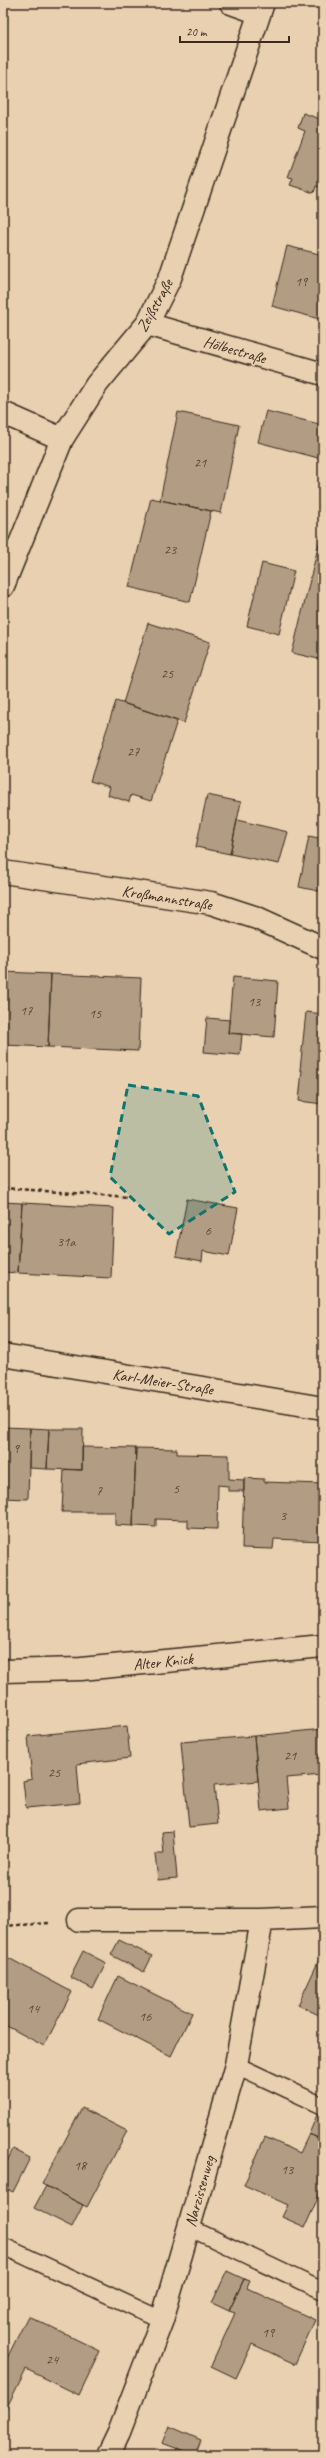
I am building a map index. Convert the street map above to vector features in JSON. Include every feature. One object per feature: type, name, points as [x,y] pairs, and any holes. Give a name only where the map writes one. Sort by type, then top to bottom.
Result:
[{"type":"street","points":[[231,3],[261,8]]},
{"type":"street","name":"Zeißstraße","points":[[3,586],[62,440],[97,384],[147,324],[170,278],[261,8]]},
{"type":"street","name":"Hölbestraße","points":[[147,324],[323,374]]},
{"type":"street","points":[[3,413],[62,440]]},
{"type":"street","name":"Kroßmannstraße","points":[[3,872],[211,903],[258,918],[323,948]]},
{"type":"street","name":"Karl-Meier-Straße","points":[[3,1355],[323,1408]]},
{"type":"street","name":"Alter Knick","points":[[3,1671],[82,1669],[323,1646]]},
{"type":"street","points":[[80,1920],[262,1920],[323,1917]]},
{"type":"street","name":"Narzissenweg","points":[[108,2455],[119,2432],[162,2320],[236,2065],[262,1920]]},
{"type":"lane","points":[[236,2065],[323,2106]]},
{"type":"lane","points":[[188,2227],[323,2290]]},
{"type":"lane","points":[[3,2246],[162,2320]]},
{"type":"path","points":[[3,1188],[130,1197]]},
{"type":"path","points":[[3,1926],[80,1920]]},
{"type":"highlighted area","points":[[128,1085],[198,1096],[235,1192],[169,1234],[110,1177]]},
{"type":"building","points":[[303,113],[323,120],[323,188],[316,186],[314,193],[290,185],[293,178],[288,177],[305,131],[298,128]]},
{"type":"building","points":[[287,246],[323,255],[323,320],[272,306]]},
{"type":"building","points":[[266,411],[323,425],[322,459],[258,442]]},
{"type":"building","points":[[178,412],[239,425],[221,513],[160,500]]},
{"type":"building","points":[[151,498],[211,511],[190,602],[129,587]]},
{"type":"building","points":[[323,527],[323,660],[292,653]]},
{"type":"building","points":[[262,563],[294,571],[279,634],[247,626]]},
{"type":"building","points":[[148,623],[210,642],[184,723],[123,703]]},
{"type":"building","points":[[116,701],[177,721],[151,801],[131,795],[129,802],[108,795],[110,787],[90,781]]},
{"type":"building","points":[[207,795],[241,802],[230,854],[196,847]]},
{"type":"building","points":[[237,820],[288,832],[279,864],[230,854]]},
{"type":"building","points":[[309,836],[323,839],[323,892],[299,887]]},
{"type":"building","points":[[3,972],[51,974],[48,1047],[3,1045]]},
{"type":"building","points":[[51,974],[141,978],[138,1051],[48,1047]]},
{"type":"building","points":[[233,977],[278,981],[274,1037],[228,1033]]},
{"type":"building","points":[[306,1012],[323,1014],[323,1104],[299,1101],[302,1070],[300,1070]]},
{"type":"building","points":[[207,1018],[230,1020],[228,1033],[242,1034],[240,1055],[204,1052]]},
{"type":"building","points":[[187,1199],[238,1208],[229,1256],[203,1251],[202,1261],[176,1256]]},
{"type":"building","points":[[3,1202],[22,1203],[18,1273],[3,1272]]},
{"type":"building","points":[[22,1203],[114,1208],[111,1278],[18,1273]]},
{"type":"building","points":[[3,1427],[30,1428],[28,1499],[3,1498]]},
{"type":"building","points":[[30,1428],[49,1429],[47,1469],[29,1468]]},
{"type":"building","points":[[49,1429],[83,1429],[82,1470],[47,1469]]},
{"type":"building","points":[[82,1447],[136,1448],[133,1526],[115,1525],[115,1512],[62,1512],[64,1469],[82,1470]]},
{"type":"building","points":[[136,1448],[177,1449],[177,1454],[229,1455],[229,1479],[244,1480],[244,1491],[228,1491],[228,1486],[218,1485],[217,1529],[188,1528],[188,1520],[156,1519],[156,1527],[133,1526]]},
{"type":"building","points":[[244,1478],[264,1479],[264,1482],[323,1484],[323,1541],[274,1539],[273,1549],[242,1548]]},
{"type":"building","points":[[127,1726],[130,1758],[77,1764],[80,1803],[26,1808],[23,1781],[32,1779],[28,1736]]},
{"type":"building","points":[[323,1729],[323,1775],[286,1778],[289,1808],[261,1811],[254,1736]]},
{"type":"building","points":[[254,1736],[258,1781],[214,1785],[218,1824],[189,1827],[181,1742]]},
{"type":"building","points":[[173,1831],[177,1878],[158,1880],[155,1854],[164,1854],[162,1832]]},
{"type":"building","points":[[119,1940],[152,1956],[144,1972],[111,1955]]},
{"type":"building","points":[[83,1951],[106,1963],[93,1989],[70,1977]]},
{"type":"building","points":[[3,1955],[72,1992],[44,2046],[3,2024]]},
{"type":"building","points":[[319,1960],[323,1962],[323,2017],[298,2005]]},
{"type":"building","points":[[118,1976],[192,2013],[171,2056],[98,2019]]},
{"type":"building","points":[[82,2108],[127,2131],[87,2207],[42,2184]]},
{"type":"building","points":[[317,2115],[323,2118],[323,2140],[309,2134]]},
{"type":"building","points":[[309,2134],[323,2140],[323,2186],[305,2227],[282,2217],[288,2205],[244,2185],[265,2137],[300,2153]]},
{"type":"building","points":[[13,2149],[30,2158],[13,2192],[3,2187],[3,2170]]},
{"type":"building","points":[[46,2186],[83,2205],[72,2227],[34,2208]]},
{"type":"building","points":[[227,2271],[244,2279],[229,2311],[212,2303]]},
{"type":"building","points":[[244,2279],[250,2281],[247,2288],[315,2320],[295,2364],[252,2344],[236,2378],[211,2366],[235,2313],[229,2311]]},
{"type":"building","points":[[28,2316],[100,2351],[79,2395],[26,2369],[3,2415],[3,2366]]},
{"type":"building","points":[[169,2426],[201,2440],[195,2455],[162,2443]]},
{"type":"building","points":[[177,2448],[192,2455],[174,2455]]}]
